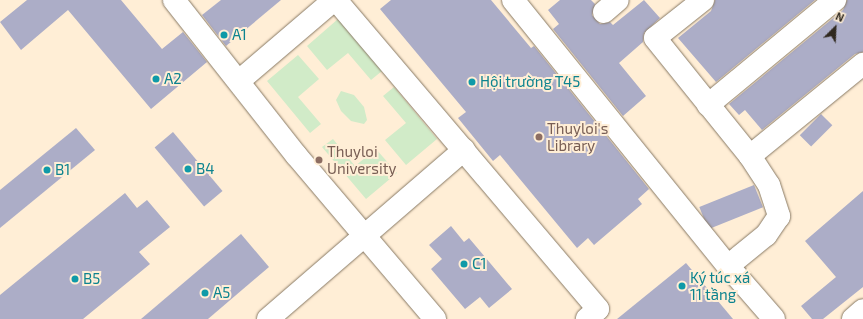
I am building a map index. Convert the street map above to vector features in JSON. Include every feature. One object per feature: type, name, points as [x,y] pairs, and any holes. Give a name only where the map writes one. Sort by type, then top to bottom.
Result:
[{"type":"lane","points":[[239,81],[335,0],[598,308],[587,319]]},
{"type":"lane","points":[[703,0],[655,38],[750,156],[769,185],[778,216],[766,235],[728,266]]},
{"type":"lane","points":[[708,105],[835,0]]},
{"type":"lane","points":[[515,1],[728,266],[774,319]]},
{"type":"lane","points":[[183,3],[239,81],[296,155],[435,319]]},
{"type":"lane","points":[[750,156],[863,64]]},
{"type":"lane","points":[[268,319],[365,237],[464,150]]},
{"type":"lane","points":[[853,319],[863,310]]},
{"type":"green space","points":[[338,19],[382,71],[371,80],[348,53],[327,70],[307,46]]},
{"type":"green space","points":[[298,55],[319,79],[298,97],[321,124],[310,133],[267,81]]},
{"type":"green space","points":[[394,87],[437,139],[406,165],[385,140],[406,123],[383,96]]},
{"type":"green space","points":[[341,91],[354,95],[364,107],[367,120],[364,124],[351,121],[341,111],[336,100]]},
{"type":"green space","points":[[333,139],[355,166],[376,149],[397,173],[366,199],[322,147]]},
{"type":"building","name":"A2","points":[[27,0],[121,0],[162,49],[183,32],[207,62],[151,109],[68,10],[21,50],[0,22]]},
{"type":"building","name":"A1","points":[[221,0],[281,0],[226,46],[202,15]]},
{"type":"building","name":"Thuyloi's Library","points":[[391,0],[491,0],[531,48],[534,46],[649,189],[638,199],[642,204],[594,245],[588,238],[577,248],[500,155],[493,161],[458,118],[466,112],[380,9]]},
{"type":"building","points":[[560,0],[591,0],[595,4],[592,15],[600,24],[610,22],[613,25],[644,0],[660,18],[644,33],[643,42],[619,63],[646,96],[623,116],[553,29],[559,24],[548,10]]},
{"type":"building","points":[[715,0],[815,0],[716,82],[678,38],[711,11]]},
{"type":"building","points":[[847,0],[863,0],[863,52],[855,54],[762,130],[745,110],[739,115],[729,104],[843,10]]},
{"type":"building","points":[[821,114],[832,125],[811,147],[800,135]]},
{"type":"building","name":"B1","points":[[76,128],[95,150],[0,228],[0,190]]},
{"type":"building","name":"B4","points":[[173,132],[222,191],[204,206],[155,147]]},
{"type":"building","points":[[754,185],[763,207],[708,229],[699,207]]},
{"type":"building","points":[[863,191],[863,287],[823,319],[812,319],[801,306],[836,277],[805,241]]},
{"type":"building","name":"B5","points":[[125,193],[137,208],[147,200],[170,227],[139,252],[150,264],[83,319],[0,319],[0,295]]},
{"type":"building","name":"C1","points":[[451,226],[464,242],[469,238],[512,289],[489,308],[480,297],[465,309],[431,269],[442,259],[429,245]]},
{"type":"building","name":"A5","points":[[241,234],[269,267],[208,319],[141,319]]},
{"type":"building","name":"Ký túc xá 11 tầng","points":[[686,263],[733,319],[617,319]]},
{"type":"place","name":"A1","points":[[224,35]]},
{"type":"place","name":"A2","points":[[156,79]]},
{"type":"place","name":"Hội trường T45","points":[[472,82]]},
{"type":"place","name":"Thuyloi's Library","points":[[539,137]]},
{"type":"place","name":"Thuyloi University","points":[[319,160]]},
{"type":"place","name":"B4","points":[[188,169]]},
{"type":"place","name":"B1","points":[[47,170]]},
{"type":"place","name":"C1","points":[[464,264]]},
{"type":"place","name":"B5","points":[[75,279]]},
{"type":"place","name":"Ký túc xá 11 tầng","points":[[682,286]]},
{"type":"place","name":"A5","points":[[205,293]]}]
